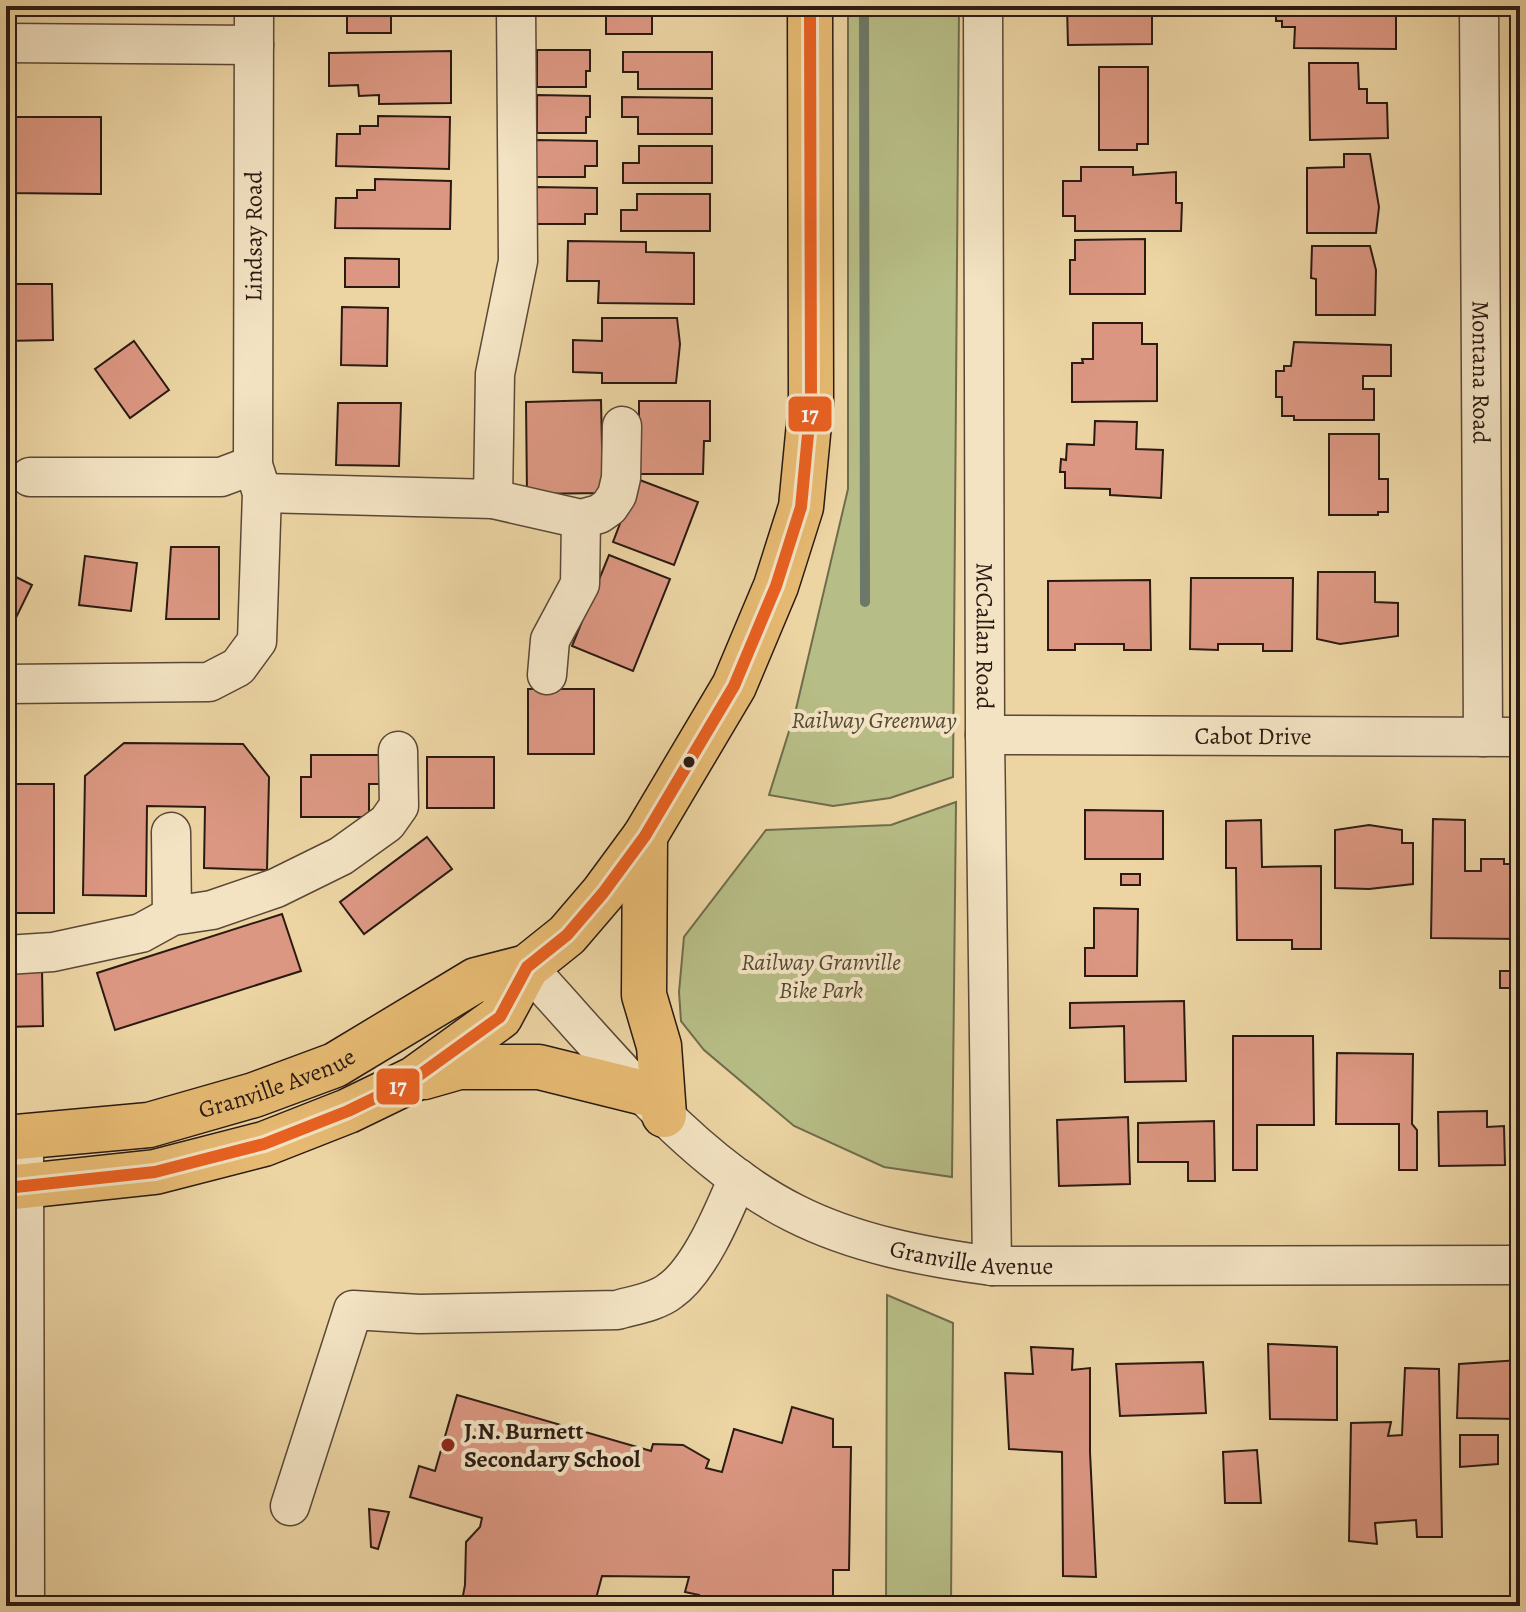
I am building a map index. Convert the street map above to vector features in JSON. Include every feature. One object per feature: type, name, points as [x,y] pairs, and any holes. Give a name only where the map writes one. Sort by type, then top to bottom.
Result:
[{"type":"main road","points":[[527,967],[567,935],[645,836],[734,686],[776,586],[801,507],[811,403],[810,6]]},
{"type":"main road","points":[[414,1079],[459,1067],[539,1067],[654,1104],[659,1046],[644,995],[645,836]]},
{"type":"main road","name":"Granville Avenue","points":[[16,1187],[155,1172],[264,1144],[348,1111],[414,1079],[500,1017],[527,967]]},
{"type":"main road","name":"Granville Avenue","points":[[15,1138],[149,1125],[254,1095],[335,1065],[476,980],[527,967]]},
{"type":"street","name":"Lindsay Road","points":[[6,684],[209,682],[238,667],[257,641],[254,6]]},
{"type":"street","points":[[493,499],[495,374],[518,261],[516,6]]},
{"type":"street","name":"McCallan Road","points":[[983,6],[985,735],[992,1266]]},
{"type":"street","name":"Montana Road","points":[[1479,6],[1483,737]]},
{"type":"street","points":[[6,43],[254,45]]},
{"type":"street","points":[[30,477],[258,479],[493,499],[581,519],[599,514],[609,507],[617,495],[621,478],[622,426]]},
{"type":"street","points":[[547,675],[550,640],[580,584],[581,519]]},
{"type":"street","name":"Cabot Drive","points":[[985,735],[1520,737]]},
{"type":"street","points":[[6,955],[53,952],[141,933],[172,916],[212,910],[276,888],[341,856],[387,823],[399,806],[398,751]]},
{"type":"street","points":[[171,832],[172,916]]},
{"type":"street","name":"Granville Avenue","points":[[527,967],[654,1104],[738,1178],[794,1213],[864,1241],[935,1258],[992,1266],[1520,1265]]},
{"type":"street","points":[[15,1138],[25,1606]]},
{"type":"street","points":[[290,1506],[353,1310],[419,1314],[617,1310],[668,1294],[684,1279],[719,1222],[738,1178]]},
{"type":"green space","name":"Railway Greenway","points":[[848,6],[959,6],[953,777],[890,798],[833,806],[769,795],[796,709],[848,489]]},
{"type":"green space","name":"Railway Granville Bike Park","points":[[956,802],[952,1177],[884,1167],[794,1126],[704,1050],[681,1021],[679,992],[684,937],[766,830],[891,825]]},
{"type":"green space","points":[[887,1295],[953,1323],[951,1606],[886,1606]]},
{"type":"building","points":[[347,6],[391,6],[391,33],[347,33]]},
{"type":"building","points":[[606,6],[652,6],[652,34],[606,34]]},
{"type":"building","points":[[1152,6],[1152,44],[1068,45],[1067,7]]},
{"type":"building","points":[[1276,6],[1362,6],[1362,14],[1396,14],[1396,49],[1294,48],[1295,27],[1282,27],[1282,21],[1276,21]]},
{"type":"building","points":[[537,50],[590,50],[586,87],[537,87]]},
{"type":"building","points":[[451,51],[451,103],[379,104],[379,95],[359,96],[358,85],[329,86],[329,53]]},
{"type":"building","points":[[623,52],[712,52],[712,89],[638,89],[638,72],[623,72]]},
{"type":"building","points":[[1309,63],[1358,63],[1359,89],[1367,89],[1367,103],[1387,103],[1388,138],[1310,140]]},
{"type":"building","points":[[1099,67],[1148,67],[1148,144],[1137,144],[1137,150],[1099,150]]},
{"type":"building","points":[[537,95],[590,96],[586,133],[537,133]]},
{"type":"building","points":[[622,97],[712,98],[712,134],[638,134],[638,117],[622,117]]},
{"type":"building","points":[[378,116],[450,117],[449,169],[336,166],[337,134],[360,134],[360,126],[378,126]]},
{"type":"building","points":[[6,117],[101,117],[101,194],[6,193]]},
{"type":"building","points":[[535,140],[597,141],[597,166],[585,166],[585,177],[535,177]]},
{"type":"building","points":[[639,146],[712,146],[712,183],[623,183],[623,163],[639,163]]},
{"type":"building","points":[[1344,154],[1370,154],[1379,207],[1376,233],[1307,233],[1307,168],[1344,167]]},
{"type":"building","points":[[1081,167],[1133,167],[1133,175],[1176,172],[1176,203],[1182,203],[1181,231],[1075,231],[1075,216],[1063,216],[1063,181],[1081,181]]},
{"type":"building","points":[[375,179],[451,181],[450,229],[335,228],[336,198],[357,198],[357,190],[375,190]]},
{"type":"building","points":[[535,187],[597,188],[597,214],[585,214],[585,224],[535,224]]},
{"type":"building","points":[[637,194],[710,194],[710,231],[621,231],[621,210],[637,210]]},
{"type":"building","points":[[1145,239],[1145,294],[1070,294],[1070,260],[1075,260],[1075,240]]},
{"type":"building","points":[[568,241],[646,242],[646,252],[694,253],[694,304],[598,303],[599,281],[567,281]]},
{"type":"building","points":[[1312,246],[1370,246],[1376,270],[1375,315],[1316,315],[1316,279],[1311,278]]},
{"type":"building","points":[[345,258],[399,259],[399,287],[345,287]]},
{"type":"building","points":[[6,284],[52,284],[53,340],[6,341]]},
{"type":"building","points":[[342,307],[388,308],[387,366],[341,365]]},
{"type":"building","points":[[602,318],[677,318],[680,344],[676,383],[602,383],[602,373],[573,372],[573,340],[602,341]]},
{"type":"building","points":[[1093,323],[1142,323],[1142,344],[1157,344],[1157,401],[1072,402],[1072,363],[1093,359]]},
{"type":"building","points":[[134,341],[169,390],[130,418],[95,369]]},
{"type":"building","points":[[1294,342],[1391,345],[1391,376],[1363,376],[1363,389],[1374,389],[1374,420],[1294,420],[1294,416],[1282,416],[1282,397],[1276,397],[1276,371],[1284,371],[1284,366],[1291,366]]},
{"type":"building","points":[[601,400],[603,493],[527,494],[526,402]]},
{"type":"building","points":[[639,401],[710,401],[710,441],[704,441],[703,474],[639,474]]},
{"type":"building","points":[[338,403],[401,403],[399,466],[336,465]]},
{"type":"building","points":[[1095,421],[1137,422],[1136,449],[1163,450],[1161,498],[1110,495],[1110,489],[1065,488],[1065,472],[1060,472],[1061,459],[1066,460],[1067,444],[1094,445]]},
{"type":"building","points":[[1329,434],[1379,434],[1379,479],[1388,479],[1388,512],[1378,512],[1378,515],[1329,515]]},
{"type":"building","points":[[637,479],[698,502],[674,565],[613,542]]},
{"type":"building","points":[[171,547],[219,547],[219,619],[166,619]]},
{"type":"building","points":[[609,555],[670,579],[633,671],[572,646]]},
{"type":"building","points":[[85,556],[137,563],[131,611],[79,605]]},
{"type":"building","points":[[6,572],[32,585],[7,636],[6,635]]},
{"type":"building","points":[[1318,572],[1375,572],[1375,602],[1398,603],[1398,636],[1340,644],[1317,639]]},
{"type":"building","points":[[1191,578],[1293,578],[1292,651],[1263,651],[1263,644],[1218,644],[1218,650],[1190,649]]},
{"type":"building","points":[[1150,580],[1151,650],[1124,650],[1124,644],[1075,644],[1075,650],[1048,650],[1048,581]]},
{"type":"building","points":[[528,689],[594,689],[594,754],[528,754]]},
{"type":"building","points":[[124,743],[243,744],[269,777],[267,870],[204,868],[205,807],[147,806],[146,896],[83,895],[85,776]]},
{"type":"building","points":[[311,755],[380,755],[380,784],[369,784],[369,817],[301,817],[301,777],[311,777]]},
{"type":"building","points":[[427,757],[494,757],[494,808],[427,808]]},
{"type":"building","points":[[6,784],[54,784],[54,913],[6,913]]},
{"type":"building","points":[[1085,810],[1163,811],[1163,859],[1085,859]]},
{"type":"building","points":[[1433,819],[1465,820],[1465,871],[1481,871],[1481,859],[1504,859],[1504,864],[1520,864],[1520,939],[1431,938]]},
{"type":"building","points":[[1261,820],[1262,867],[1321,866],[1321,949],[1292,949],[1292,940],[1237,940],[1236,868],[1226,868],[1226,821]]},
{"type":"building","points":[[1369,825],[1402,830],[1402,843],[1413,843],[1413,884],[1369,889],[1335,888],[1335,830]]},
{"type":"building","points":[[427,837],[452,869],[364,934],[340,902]]},
{"type":"building","points":[[1121,874],[1140,874],[1140,885],[1121,885]]},
{"type":"building","points":[[1094,908],[1138,909],[1137,976],[1085,976],[1085,948],[1094,948]]},
{"type":"building","points":[[282,914],[301,971],[115,1030],[97,973]]},
{"type":"building","points":[[6,969],[42,969],[43,1026],[6,1027]]},
{"type":"building","points":[[1500,971],[1520,971],[1520,988],[1500,988]]},
{"type":"building","points":[[1184,1001],[1186,1081],[1125,1082],[1124,1026],[1070,1028],[1070,1003]]},
{"type":"building","points":[[1233,1036],[1313,1036],[1314,1125],[1257,1125],[1257,1170],[1233,1170]]},
{"type":"building","points":[[1337,1053],[1413,1054],[1412,1124],[1417,1130],[1417,1170],[1399,1170],[1399,1124],[1336,1124]]},
{"type":"building","points":[[1487,1111],[1487,1127],[1504,1126],[1505,1165],[1439,1166],[1438,1112]]},
{"type":"building","points":[[1128,1117],[1130,1184],[1059,1186],[1057,1120]]},
{"type":"building","points":[[1214,1121],[1215,1181],[1188,1181],[1188,1162],[1138,1162],[1138,1123]]},
{"type":"building","points":[[1268,1344],[1337,1347],[1337,1420],[1270,1419]]},
{"type":"building","points":[[1031,1347],[1073,1349],[1072,1370],[1090,1368],[1090,1452],[1096,1577],[1063,1576],[1062,1452],[1009,1449],[1005,1373],[1033,1374]]},
{"type":"building","points":[[1520,1360],[1520,1419],[1457,1418],[1459,1364]]},
{"type":"building","points":[[1203,1362],[1206,1413],[1120,1416],[1116,1364]]},
{"type":"building","points":[[1405,1368],[1439,1369],[1442,1537],[1417,1537],[1416,1520],[1375,1523],[1377,1544],[1349,1541],[1351,1423],[1391,1422],[1388,1436],[1402,1435]]},
{"type":"building","points":[[457,1395],[651,1451],[653,1444],[683,1445],[709,1460],[706,1468],[722,1472],[734,1429],[782,1443],[792,1407],[833,1419],[833,1447],[851,1447],[849,1570],[833,1570],[833,1606],[696,1606],[699,1595],[685,1592],[689,1577],[602,1576],[594,1606],[461,1606],[466,1542],[480,1527],[482,1518],[410,1497],[419,1466],[435,1471]]},
{"type":"building","points":[[1460,1435],[1498,1435],[1498,1464],[1460,1467]]},
{"type":"building","points":[[1257,1450],[1261,1503],[1225,1503],[1223,1452]]},
{"type":"building","points":[[369,1509],[389,1512],[378,1549],[371,1547]]},
{"type":"waterway","points":[[864,6],[865,602]]},
{"type":"transit line","name":"17","points":[[6,1188],[155,1172],[264,1144],[348,1111],[414,1079],[500,1017],[527,967],[567,935],[645,836],[734,686],[776,586],[801,507],[811,403],[810,6]]},
{"type":"place","name":"J.N. Burnett Secondary School","points":[[448,1445]]}]
